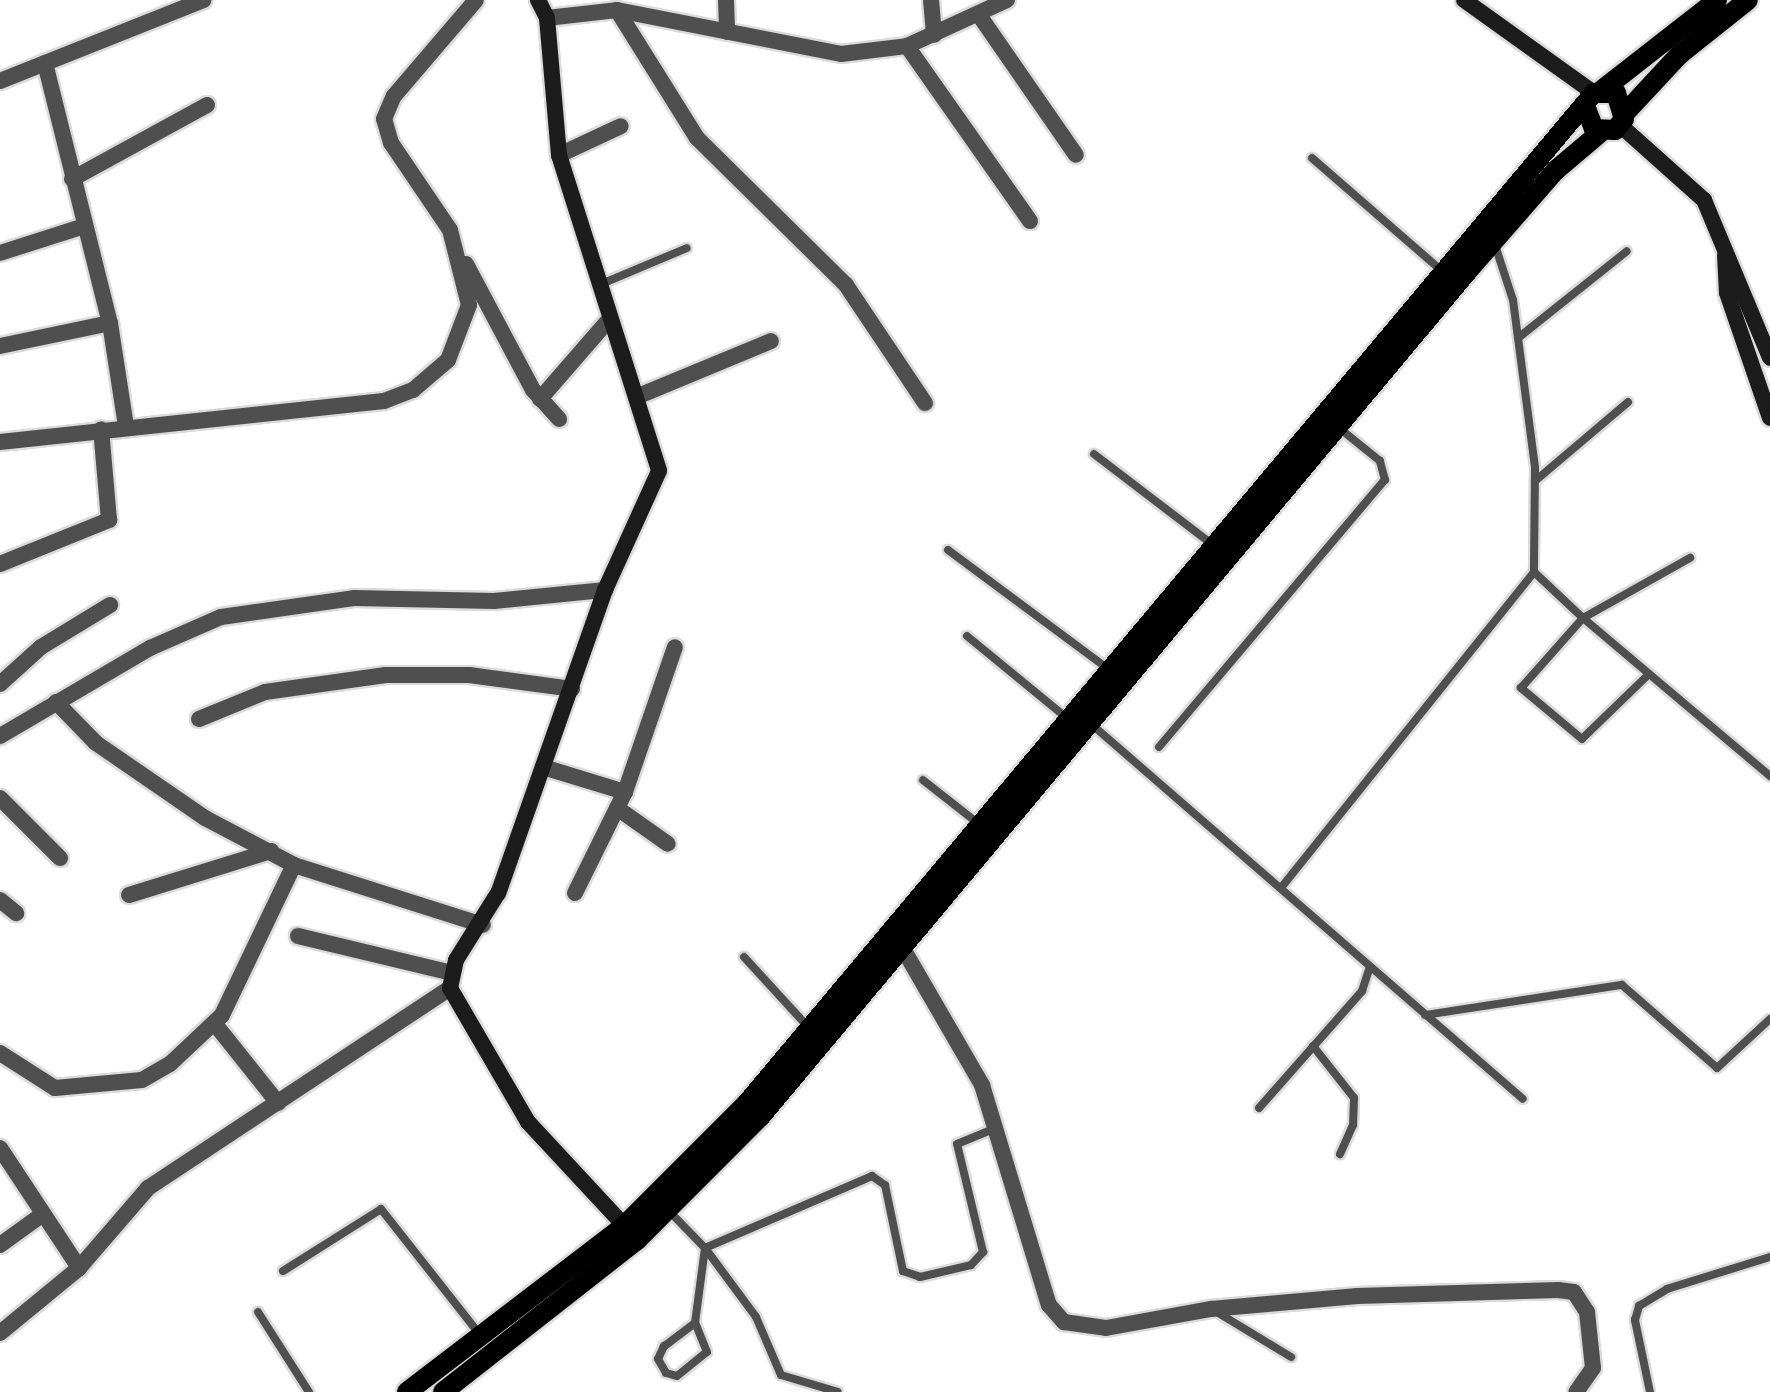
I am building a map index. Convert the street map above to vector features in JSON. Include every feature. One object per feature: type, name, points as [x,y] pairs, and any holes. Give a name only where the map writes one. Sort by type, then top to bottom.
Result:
[{"type":"main road","points":[[449,1390],[630,1233],[809,1028],[1442,271],[1594,96],[1717,0]]},
{"type":"main road","points":[[407,1392],[630,1233],[668,1210],[761,1116],[1494,241],[1616,123],[1668,65],[1748,0]]},
{"type":"main road","points":[[1594,96],[1616,93],[1616,123]]},
{"type":"main road","points":[[1594,96],[1589,125],[1616,123]]},
{"type":"street","points":[[0,81],[204,0]]},
{"type":"street","points":[[476,0],[394,96],[384,119],[391,143],[450,230],[540,399],[559,419]]},
{"type":"street","points":[[0,1333],[79,1268],[148,1188],[278,1103],[451,980],[483,925],[572,689],[605,590],[659,471],[636,397],[607,322],[559,155],[547,18],[538,0]]},
{"type":"street","points":[[726,0],[727,32]]},
{"type":"street","points":[[931,0],[934,35]]},
{"type":"street","points":[[547,18],[617,10],[841,54],[907,46],[1007,0]]},
{"type":"street","points":[[1464,0],[1594,96]]},
{"type":"street","points":[[617,10],[697,138],[846,285],[925,403]]},
{"type":"street","points":[[979,15],[1076,155]]},
{"type":"street","points":[[907,46],[1030,221]]},
{"type":"street","points":[[45,63],[81,227],[110,323],[126,426]]},
{"type":"street","points":[[72,179],[207,105]]},
{"type":"street","points":[[1616,123],[1704,200],[1770,358]]},
{"type":"street","points":[[559,155],[621,126]]},
{"type":"street","points":[[0,253],[81,227]]},
{"type":"street","points":[[0,442],[126,426],[384,401],[413,390],[448,360],[465,327],[469,305],[450,230]]},
{"type":"street","points":[[1725,249],[1727,293],[1770,418]]},
{"type":"street","points":[[540,399],[607,322]]},
{"type":"street","points":[[0,346],[110,323]]},
{"type":"street","points":[[636,397],[771,341]]},
{"type":"street","points":[[0,564],[109,520],[101,429]]},
{"type":"street","points":[[0,736],[56,702],[221,617],[354,598],[494,601],[605,590]]},
{"type":"street","points":[[0,684],[41,647],[110,605]]},
{"type":"street","points":[[575,893],[625,792],[675,647]]},
{"type":"street","points":[[199,719],[265,692],[386,675],[469,675],[572,689]]},
{"type":"street","points":[[56,702],[134,770],[205,818],[294,865],[483,925]]},
{"type":"street","points":[[543,767],[625,792]]},
{"type":"street","points":[[0,798],[60,858]]},
{"type":"street","points":[[617,808],[668,844]]},
{"type":"street","points":[[129,895],[271,851]]},
{"type":"street","points":[[0,1053],[55,1088],[128,1082],[170,1064],[215,1024],[294,865]]},
{"type":"street","points":[[0,900],[16,913]]},
{"type":"street","points":[[298,936],[451,980],[528,1122],[630,1233]]},
{"type":"street","points":[[902,947],[982,1085],[1049,1305],[1064,1322],[1106,1328],[1211,1309],[1357,1296],[1574,1292],[1587,1312],[1594,1354],[1593,1368],[1576,1392]]},
{"type":"street","points":[[215,1024],[278,1103]]},
{"type":"street","points":[[0,1148],[79,1268]]},
{"type":"street","points":[[0,1245],[43,1214]]},
{"type":"lane","points":[[1312,158],[1442,271]]},
{"type":"lane","points":[[1281,888],[1534,572],[1535,481],[1518,338],[1494,241]]},
{"type":"lane","points":[[597,286],[687,248]]},
{"type":"lane","points":[[1518,338],[1627,251]]},
{"type":"lane","points":[[1535,481],[1628,402]]},
{"type":"lane","points":[[1159,747],[1385,480],[1380,461],[1337,427]]},
{"type":"lane","points":[[1094,454],[1213,545]]},
{"type":"lane","points":[[948,550],[1109,669]]},
{"type":"lane","points":[[1649,674],[1588,735],[1568,734],[1521,688],[1583,618],[1690,558]]},
{"type":"lane","points":[[1534,572],[1583,618],[1770,776]]},
{"type":"lane","points":[[967,636],[1068,719]]},
{"type":"lane","points":[[1090,722],[1523,1099]]},
{"type":"lane","points":[[923,780],[979,825]]},
{"type":"lane","points":[[744,957],[809,1028]]},
{"type":"lane","points":[[1259,1108],[1362,991],[1370,967]]},
{"type":"lane","points":[[1425,1015],[1622,985],[1717,1068],[1770,1019]]},
{"type":"lane","points":[[1313,1046],[1354,1098],[1353,1125],[1340,1154]]},
{"type":"lane","points":[[705,1248],[872,1176],[885,1185],[903,1271],[920,1277],[971,1265],[983,1252],[957,1144],[997,1128]]},
{"type":"lane","points":[[283,1271],[381,1209],[482,1339]]},
{"type":"lane","points":[[668,1210],[705,1248],[756,1317],[781,1375],[838,1392]]},
{"type":"lane","points":[[695,1323],[664,1346],[658,1359],[666,1373],[677,1376],[707,1352],[695,1323],[705,1248]]},
{"type":"lane","points":[[1650,1392],[1635,1320],[1639,1306],[1667,1289],[1770,1257]]},
{"type":"lane","points":[[1211,1309],[1291,1357]]},
{"type":"lane","points":[[258,1312],[309,1392]]}]
